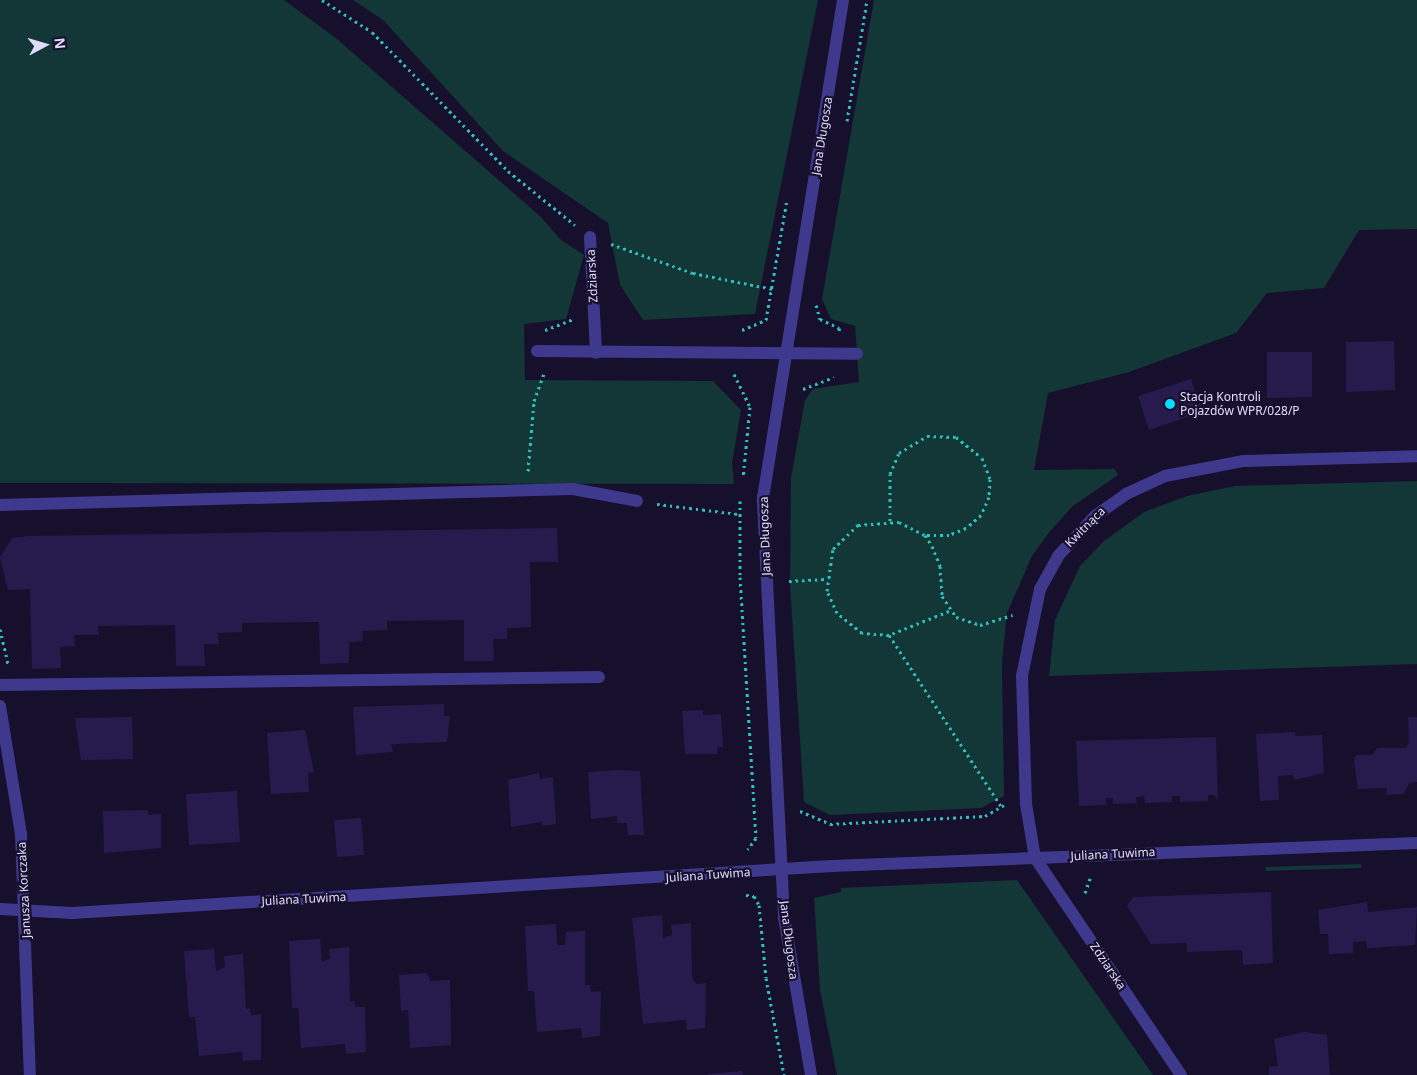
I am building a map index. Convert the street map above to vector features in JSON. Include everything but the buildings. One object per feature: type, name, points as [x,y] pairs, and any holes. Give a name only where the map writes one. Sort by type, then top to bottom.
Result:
[{"type":"street","name":"Jana Długosza","points":[[811,1075],[784,917],[763,498],[843,0]]},
{"type":"street","name":"Zdziarska","points":[[590,237],[596,353]]},
{"type":"street","points":[[537,351],[857,354]]},
{"type":"street","name":"Kwitnąca","points":[[1035,858],[1026,804],[1026,646],[1047,572],[1082,528],[1126,494],[1196,468],[1287,458],[1417,456]]},
{"type":"street","points":[[0,505],[527,490],[595,491],[637,501]]},
{"type":"street","points":[[0,685],[599,677]]},
{"type":"street","name":"Janusza Korczaka","points":[[0,706],[21,834],[30,1075]]},
{"type":"street","name":"Juliana Tuwima","points":[[0,909],[102,911],[781,870],[1417,843]]},
{"type":"street","name":"Zdziarska","points":[[1035,858],[1181,1075]]},
{"type":"path","name":"Zdziarska","points":[[322,0],[372,32],[508,172],[590,237]]},
{"type":"path","points":[[847,124],[867,0]]},
{"type":"path","points":[[590,237],[694,273],[772,288]]},
{"type":"path","points":[[798,396],[806,386],[840,376],[839,328],[820,319],[817,299]]},
{"type":"path","points":[[527,490],[534,401],[544,374]]},
{"type":"path","points":[[890,520],[890,474],[899,453],[927,436],[956,437],[982,458],[990,479],[989,497],[981,515],[966,528],[949,535],[925,535],[890,520],[867,522],[848,532],[833,550],[826,580],[832,604],[843,620],[862,633],[889,635],[949,611]]},
{"type":"path","points":[[637,501],[739,514]]},
{"type":"path","points":[[925,535],[937,556],[942,596],[949,611],[970,625],[1014,615]]},
{"type":"path","points":[[785,573],[786,589]]},
{"type":"path","points":[[786,581],[826,580]]},
{"type":"path","points":[[1012,623],[1015,608]]},
{"type":"path","points":[[889,635],[1001,806]]},
{"type":"path","points":[[800,802],[800,811]]},
{"type":"path","points":[[792,812],[800,811],[830,824],[985,816],[1001,806],[1010,805]]},
{"type":"path","points":[[1085,898],[1086,884],[1095,872],[1088,856]]},
{"type":"path","points":[[739,895],[754,896],[759,905],[766,978],[784,1075]]},
{"type":"green space","points":[[0,0],[284,0],[337,39],[541,217],[561,240],[584,255],[566,319],[524,324],[525,380],[713,381],[741,410],[732,463],[734,484],[0,483]]},
{"type":"green space","points":[[353,0],[818,0],[755,314],[643,320],[620,285],[608,223],[503,151],[383,20]]},
{"type":"green space","points":[[874,0],[1417,0],[1417,229],[1359,230],[1324,288],[1267,293],[1236,333],[1129,372],[1048,393],[1034,470],[1115,469],[1118,475],[1073,506],[1051,530],[1032,556],[1007,613],[1002,662],[1004,796],[981,808],[830,815],[804,802],[790,584],[791,478],[805,400],[813,389],[859,382],[855,326],[831,319],[822,299]]},
{"type":"green space","points":[[1417,481],[1417,664],[1049,676],[1055,620],[1080,566],[1104,541],[1144,512],[1187,496],[1235,486]]},
{"type":"green space","points":[[1361,864],[1361,868],[1266,871],[1266,867]]},
{"type":"green space","points":[[1017,880],[1153,1075],[837,1075],[820,990],[814,898],[841,892],[841,888]]},
{"type":"place","name":"Stacja Kontroli Pojazdów WPR/028/P","points":[[1170,404]]}]
